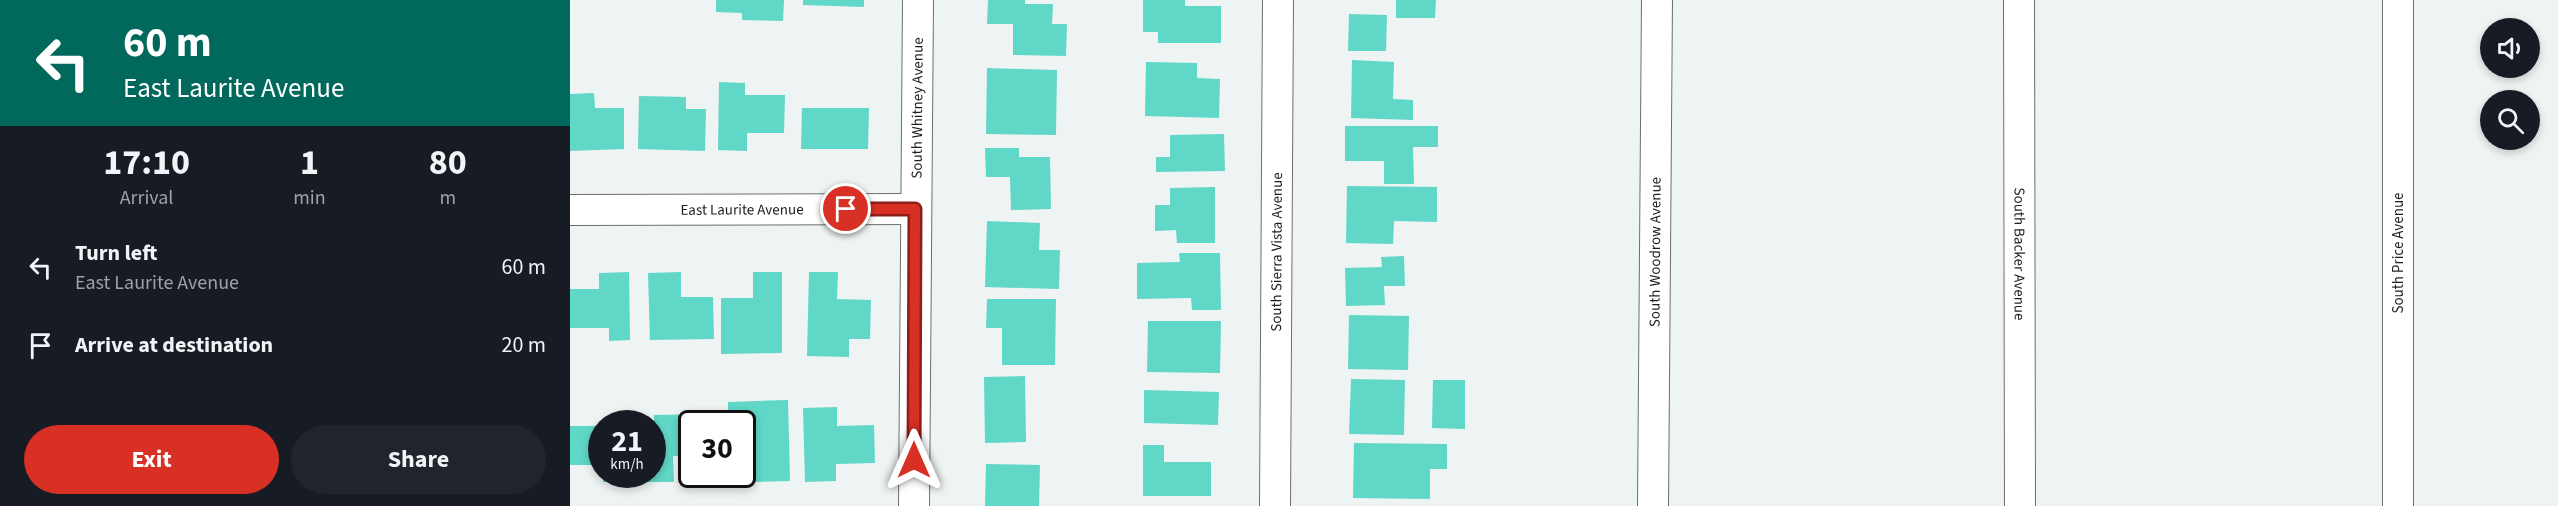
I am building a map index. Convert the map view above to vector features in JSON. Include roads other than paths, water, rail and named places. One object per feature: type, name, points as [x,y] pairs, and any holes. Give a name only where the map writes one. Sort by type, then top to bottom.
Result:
[{"type":"street","name":"South Whitney Avenue","points":[[914,506],[918,0]]},
{"type":"street","name":"South Sierra Vista Avenue","points":[[1275,506],[1278,0]]},
{"type":"street","name":"South Woodrow Avenue","points":[[1653,506],[1657,0]]},
{"type":"street","name":"South Backer Avenue","points":[[2019,0],[2020,506]]},
{"type":"street","name":"South Price Avenue","points":[[2398,0],[2398,506]]},
{"type":"street","name":"East Laurite Avenue","points":[[570,210],[915,209]]}]
